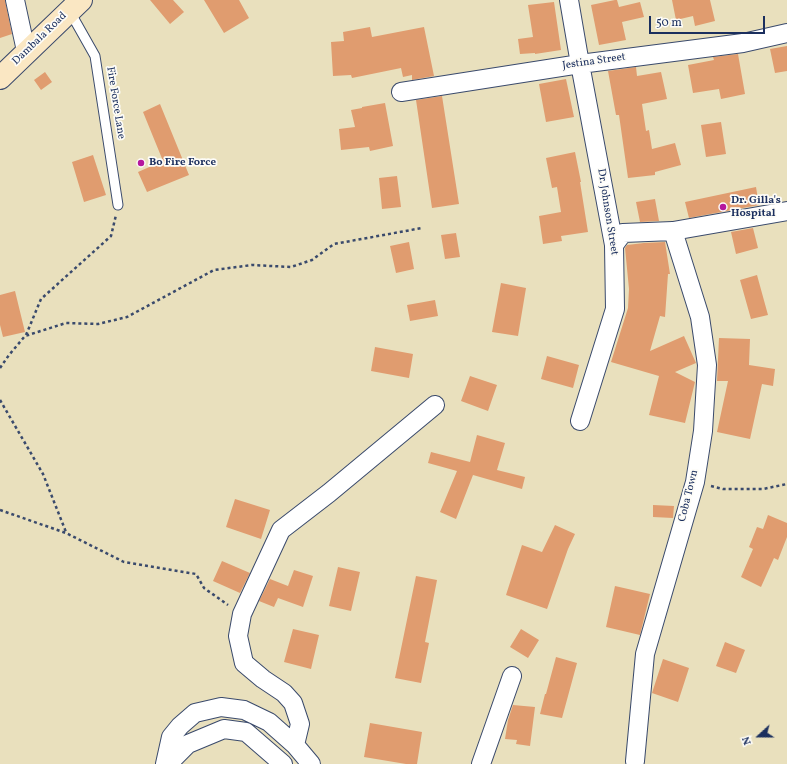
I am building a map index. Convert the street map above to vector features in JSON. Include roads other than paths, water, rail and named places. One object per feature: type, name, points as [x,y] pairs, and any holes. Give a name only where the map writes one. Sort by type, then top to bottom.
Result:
[{"type":"street","points":[[15,0],[26,51]]},
{"type":"street","name":"Dr. Johnson Street","points":[[570,0],[580,64],[614,245],[614,309],[580,421]]},
{"type":"street","name":"Dambala Road","points":[[0,78],[26,51],[75,5]]},
{"type":"street","name":"Jestina Street","points":[[401,92],[580,64],[743,43],[787,33]]},
{"type":"street","points":[[614,245],[624,233],[673,231],[787,211]]},
{"type":"street","name":"Coba Town","points":[[635,761],[645,654],[694,482],[703,431],[707,366],[700,317],[673,231]]},
{"type":"street","points":[[295,745],[300,724],[293,703],[284,692],[263,679],[244,663],[238,636],[242,614],[281,530],[329,493],[435,404]]},
{"type":"street","points":[[481,764],[512,676]]},
{"type":"street","points":[[165,764],[172,737],[180,726],[195,713],[221,707],[244,710],[269,722],[295,745],[311,764]]},
{"type":"street","points":[[168,764],[188,744],[224,729],[246,732],[283,764]]},
{"type":"lane","name":"Fire Force Lane","points":[[75,5],[95,56],[118,205]]},
{"type":"place","name":"Bo Fire Force","points":[[141,163]]},
{"type":"place","name":"Dr. Gilla's Hospital","points":[[723,207]]}]
